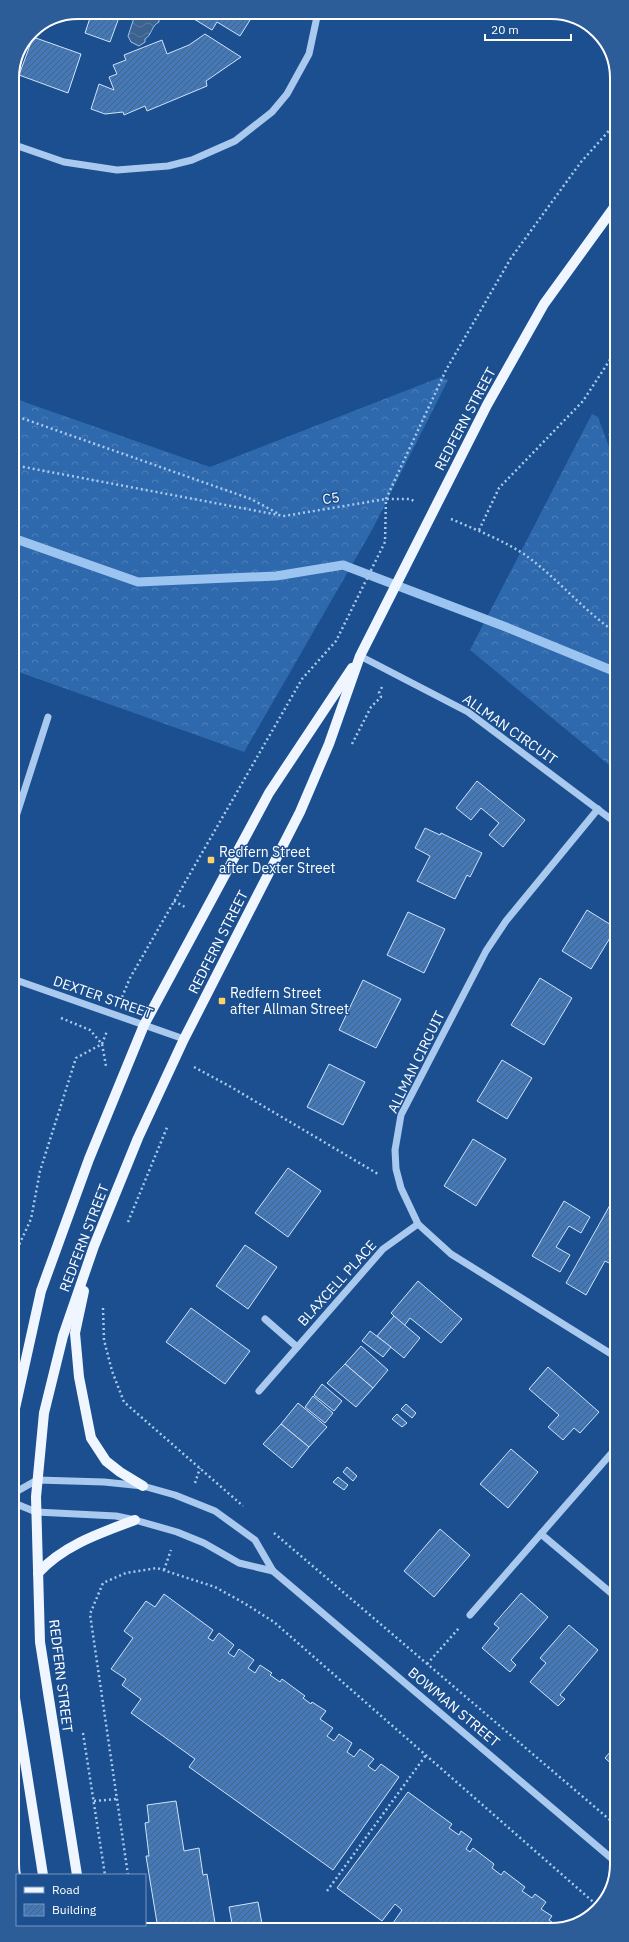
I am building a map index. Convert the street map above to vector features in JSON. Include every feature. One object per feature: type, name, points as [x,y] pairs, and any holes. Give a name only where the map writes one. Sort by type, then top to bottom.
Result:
[{"type":"main road","name":"REDFERN STREET","points":[[19,1390],[41,1291],[88,1160],[144,1025],[269,793],[360,656],[487,406],[544,304],[610,213]]},
{"type":"main road","name":"REDFERN STREET","points":[[76,1874],[40,1642],[36,1512],[37,1480],[44,1413],[63,1336],[94,1246],[138,1138],[184,1039],[300,812],[329,744],[360,656]]},
{"type":"main road","points":[[94,1246],[75,1333],[79,1377],[91,1438],[106,1461],[120,1472],[143,1486]]},
{"type":"main road","points":[[38,1573],[70,1547],[135,1520]]},
{"type":"main road","points":[[19,1724],[43,1874]]},
{"type":"street","points":[[19,146],[64,162],[117,170],[168,166],[192,160],[236,141],[272,112],[287,94],[309,54],[316,19]]},
{"type":"street","name":"ALLMAN CIRCUIT","points":[[360,656],[468,712],[610,818]]},
{"type":"street","points":[[19,807],[48,717]]},
{"type":"street","name":"ALLMAN CIRCUIT","points":[[598,809],[506,921],[483,958],[401,1115],[395,1150],[396,1169],[401,1188],[418,1224],[451,1254],[610,1353]]},
{"type":"street","name":"DEXTER STREET","points":[[19,981],[184,1039]]},
{"type":"street","name":"BLAXCELL PLACE","points":[[259,1391],[383,1249],[418,1224]]},
{"type":"street","name":"BLAXCELL PLACE","points":[[265,1319],[297,1347]]},
{"type":"street","points":[[470,1615],[610,1455]]},
{"type":"street","points":[[19,1490],[37,1480]]},
{"type":"street","name":"BOWMAN STREET","points":[[37,1480],[104,1482],[143,1486],[175,1495],[215,1511],[255,1540],[273,1571],[610,1857]]},
{"type":"street","name":"BOWMAN STREET","points":[[19,1505],[36,1512],[116,1516],[135,1520],[177,1532],[204,1543],[239,1563],[273,1571]]},
{"type":"street","points":[[541,1534],[610,1592]]},
{"type":"path","points":[[130,978],[302,679],[336,641],[385,542],[386,499],[446,370],[511,258],[581,162],[610,130]]},
{"type":"path","points":[[478,530],[500,488],[582,401],[610,359]]},
{"type":"path","points":[[19,417],[251,499],[284,516]]},
{"type":"path","name":"C5","points":[[19,466],[284,516],[386,499],[410,499],[478,530],[527,556],[592,614],[610,628]]},
{"type":"path","points":[[350,747],[371,707],[381,697],[378,693],[390,671]]},
{"type":"path","points":[[58,1016],[90,1030],[102,1044],[105,1065]]},
{"type":"path","points":[[19,1246],[30,1219],[40,1171],[76,1058],[102,1044]]},
{"type":"path","points":[[191,1074],[197,1060]]},
{"type":"path","points":[[194,1068],[231,1087],[401,1188]]},
{"type":"path","points":[[127,1223],[171,1118]]},
{"type":"path","points":[[103,1303],[104,1340],[116,1386],[124,1402],[246,1509]]},
{"type":"path","points":[[270,1529],[610,1820]]},
{"type":"path","points":[[128,1874],[90,1614],[103,1583],[126,1573],[157,1568],[215,1587],[274,1622],[595,1904]]},
{"type":"path","points":[[427,1664],[470,1615]]},
{"type":"path","points":[[83,1733],[105,1874]]},
{"type":"path","points":[[327,1891],[426,1755]]},
{"type":"path","points":[[94,1801],[117,1799]]},
{"type":"green space","points":[[441,377],[448,380],[372,530],[244,752],[19,672],[19,400],[210,467]]},
{"type":"green space","points":[[592,414],[598,417],[610,449],[609,765],[470,650]]},
{"type":"water","points":[[134,19],[159,19],[159,22],[154,26],[145,39],[145,42],[139,46],[131,42],[128,36]]},
{"type":"building","points":[[90,19],[118,19],[110,42],[85,33]]},
{"type":"building","points":[[194,19],[251,19],[240,36],[217,22],[212,30]]},
{"type":"building","points":[[205,34],[241,57],[206,81],[207,86],[147,111],[145,106],[124,115],[123,112],[105,114],[91,109],[99,84],[114,90],[109,77],[117,74],[113,65],[126,60],[124,55],[162,40],[167,54],[189,45]]},
{"type":"building","points":[[35,38],[81,54],[68,93],[19,74],[31,42]]},
{"type":"building","points":[[477,781],[525,820],[503,847],[489,835],[499,823],[481,808],[471,820],[456,808]]},
{"type":"building","points":[[425,828],[440,835],[441,833],[482,853],[470,877],[467,875],[455,899],[417,881],[430,856],[415,848]]},
{"type":"building","points":[[587,910],[610,924],[610,938],[591,969],[562,951]]},
{"type":"building","points":[[408,912],[445,929],[424,973],[387,955]]},
{"type":"building","points":[[540,978],[572,998],[544,1045],[511,1025]]},
{"type":"building","points":[[363,980],[401,999],[376,1048],[339,1030]]},
{"type":"building","points":[[502,1060],[532,1078],[507,1119],[477,1101]]},
{"type":"building","points":[[329,1064],[365,1082],[343,1125],[307,1107]]},
{"type":"building","points":[[473,1139],[506,1159],[476,1206],[444,1186]]},
{"type":"building","points":[[288,1168],[321,1191],[288,1237],[255,1213]]},
{"type":"building","points":[[564,1201],[590,1217],[581,1233],[569,1226],[556,1247],[570,1255],[560,1272],[532,1256]]},
{"type":"building","points":[[610,1205],[610,1261],[609,1263],[605,1261],[586,1295],[566,1283]]},
{"type":"building","points":[[245,1245],[277,1267],[248,1309],[216,1286]]},
{"type":"building","points":[[418,1281],[462,1319],[441,1343],[410,1318],[404,1326],[391,1313]]},
{"type":"building","points":[[191,1308],[250,1351],[225,1384],[166,1342]]},
{"type":"building","points":[[394,1316],[420,1338],[404,1358],[377,1336]]},
{"type":"building","points":[[370,1331],[391,1347],[383,1357],[362,1341]]},
{"type":"building","points":[[361,1346],[388,1370],[373,1388],[345,1364]]},
{"type":"building","points":[[345,1364],[373,1388],[356,1407],[327,1383]]},
{"type":"building","points":[[548,1367],[599,1412],[580,1433],[574,1428],[563,1440],[548,1427],[559,1415],[529,1389]]},
{"type":"building","points":[[322,1384],[342,1401],[334,1411],[314,1395]]},
{"type":"building","points":[[313,1396],[333,1413],[325,1423],[305,1407]]},
{"type":"building","points":[[298,1403],[327,1427],[309,1447],[281,1424]]},
{"type":"building","points":[[406,1404],[416,1413],[412,1418],[401,1409]]},
{"type":"building","points":[[397,1414],[407,1423],[402,1427],[392,1419]]},
{"type":"building","points":[[281,1424],[309,1447],[292,1468],[263,1444]]},
{"type":"building","points":[[511,1449],[538,1472],[508,1508],[480,1484]]},
{"type":"building","points":[[347,1467],[357,1476],[353,1481],[343,1472]]},
{"type":"building","points":[[338,1477],[348,1485],[344,1490],[333,1482]]},
{"type":"building","points":[[440,1529],[470,1555],[434,1597],[404,1571]]},
{"type":"building","points":[[521,1593],[548,1617],[511,1660],[516,1665],[510,1672],[482,1648],[499,1628],[494,1624]]},
{"type":"building","points":[[164,1594],[213,1630],[208,1638],[213,1641],[219,1633],[234,1645],[228,1653],[234,1657],[239,1649],[254,1660],[248,1668],[255,1673],[260,1665],[272,1673],[270,1675],[280,1682],[282,1679],[305,1696],[303,1698],[311,1704],[312,1702],[326,1711],[320,1719],[333,1728],[327,1736],[334,1741],[339,1734],[352,1743],[347,1752],[354,1757],[360,1749],[374,1759],[368,1766],[375,1771],[381,1764],[399,1777],[333,1870],[189,1767],[195,1759],[131,1713],[141,1699],[122,1685],[126,1679],[111,1669],[133,1638],[124,1631],[146,1601],[155,1607]]},
{"type":"building","points":[[569,1625],[598,1650],[560,1695],[565,1699],[558,1706],[530,1682],[546,1663],[540,1658]]},
{"type":"building","points":[[610,1752],[610,1763],[605,1758]]},
{"type":"building","points":[[408,1792],[452,1824],[449,1828],[459,1835],[461,1831],[472,1839],[466,1849],[470,1852],[473,1848],[494,1864],[492,1868],[501,1875],[504,1871],[525,1887],[522,1891],[532,1898],[535,1894],[546,1902],[541,1909],[552,1916],[549,1920],[553,1923],[393,1923],[402,1910],[395,1904],[382,1921],[337,1888]]},
{"type":"building","points":[[176,1801],[184,1851],[199,1848],[203,1875],[207,1874],[215,1923],[157,1923],[146,1856],[149,1856],[145,1823],[149,1822],[147,1805]]},
{"type":"building","points":[[258,1902],[262,1923],[232,1923],[229,1907]]},
{"type":"waterway","points":[[19,540],[138,582],[276,576],[343,565],[506,627],[610,670]]},
{"type":"place","name":"Redfern Street after Dexter Street","points":[[211,860]]},
{"type":"place","name":"Redfern Street after Allman Street","points":[[222,1001]]}]
